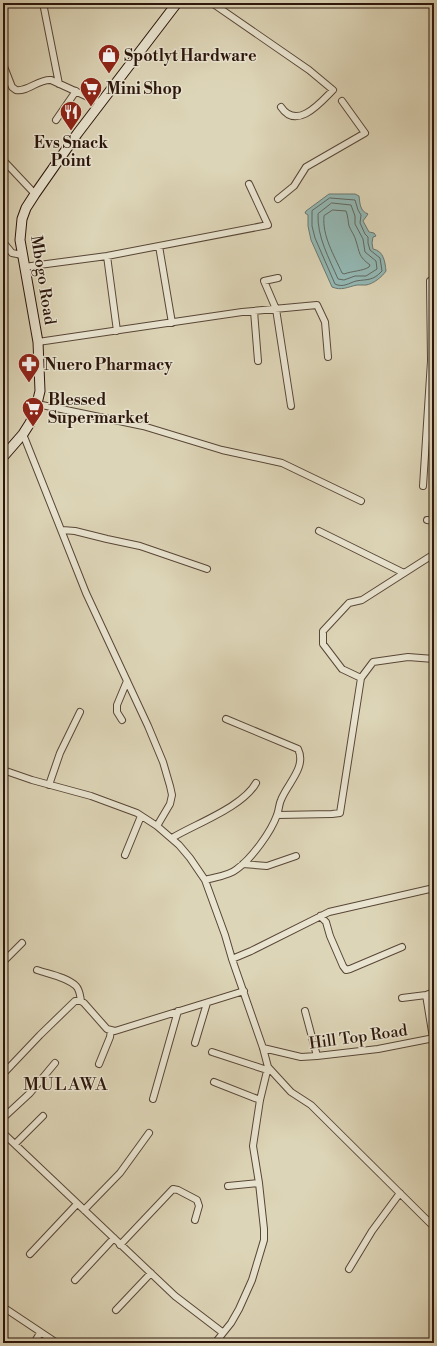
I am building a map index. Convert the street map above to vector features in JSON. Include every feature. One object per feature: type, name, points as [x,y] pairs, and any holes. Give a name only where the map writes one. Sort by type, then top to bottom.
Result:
[{"type":"main road","name":"Mbogo Road","points":[[3,457],[23,434],[35,412],[40,382],[38,342],[20,240],[22,219],[26,208],[101,103],[177,3]]},
{"type":"street","points":[[43,3],[59,84]]},
{"type":"street","points":[[212,3],[309,70],[333,90],[308,113],[302,115],[289,115],[284,112],[281,107]]},
{"type":"street","points":[[3,64],[12,87],[16,90],[22,90],[47,80],[76,91],[101,103]]},
{"type":"street","points":[[56,120],[76,91]]},
{"type":"street","points":[[278,199],[294,186],[306,167],[365,133],[342,101]]},
{"type":"street","points":[[3,160],[35,194]]},
{"type":"street","points":[[24,267],[107,256],[268,225],[249,184]]},
{"type":"street","points":[[3,242],[12,253],[22,255]]},
{"type":"street","points":[[159,246],[172,323]]},
{"type":"street","points":[[107,256],[117,331]]},
{"type":"street","points":[[278,278],[264,281],[276,309],[291,406]]},
{"type":"street","points":[[423,486],[432,361],[430,281]]},
{"type":"street","points":[[38,342],[254,311],[317,305],[325,322],[328,357]]},
{"type":"street","points":[[254,311],[258,361]]},
{"type":"street","points":[[37,404],[143,426],[222,450],[282,463],[361,501]]},
{"type":"street","points":[[23,434],[86,593],[148,726],[170,786],[172,795],[170,804],[157,826]]},
{"type":"street","points":[[62,530],[75,531],[140,546],[207,569]]},
{"type":"street","points":[[319,531],[404,573]]},
{"type":"street","points":[[361,678],[342,669],[323,644],[323,631],[349,603],[362,600],[434,554]]},
{"type":"street","points":[[277,815],[340,813],[361,678],[373,662],[408,658],[434,659]]},
{"type":"street","points":[[122,720],[116,709],[127,681]]},
{"type":"street","points":[[49,785],[60,752],[80,712]]},
{"type":"street","points":[[205,880],[230,873],[243,864],[267,836],[277,815],[281,799],[298,770],[298,749],[226,720]]},
{"type":"street","points":[[3,770],[49,785],[91,796],[141,816],[172,838],[190,858],[205,880],[244,991],[268,1068],[260,1100],[253,1146],[259,1182],[264,1240],[252,1280],[239,1309],[231,1323],[222,1332],[215,1343]]},
{"type":"street","points":[[172,838],[226,810],[251,790],[256,782]]},
{"type":"street","points":[[124,855],[141,816]]},
{"type":"street","points":[[243,864],[267,866],[296,856]]},
{"type":"street","points":[[232,959],[320,916],[340,909],[434,888]]},
{"type":"street","points":[[320,916],[326,922],[330,936],[346,970],[402,947]]},
{"type":"street","points":[[3,962],[22,943]]},
{"type":"street","points":[[38,970],[58,976],[76,986],[80,992],[80,1001]]},
{"type":"street","points":[[3,1074],[40,1034],[74,1001],[84,1003],[107,1028],[111,1030],[119,1030],[244,991]]},
{"type":"street","points":[[402,998],[426,995],[434,992]]},
{"type":"street","points":[[426,995],[434,1038]]},
{"type":"street","points":[[195,1043],[207,1003]]},
{"type":"street","points":[[153,1099],[178,1011]]},
{"type":"street","points":[[304,1011],[317,1056]]},
{"type":"street","points":[[99,1064],[110,1037],[111,1030]]},
{"type":"street","name":"Hill Top Road","points":[[263,1048],[301,1057],[378,1049],[434,1038]]},
{"type":"street","points":[[212,1052],[268,1068],[291,1092],[310,1105],[434,1227]]},
{"type":"street","points":[[3,1118],[30,1093],[55,1063]]},
{"type":"street","points":[[214,1082],[260,1100]]},
{"type":"street","points":[[15,1144],[43,1116]]},
{"type":"street","points":[[3,1133],[175,1296],[222,1332]]},
{"type":"street","points":[[84,1210],[127,1164],[150,1133]]},
{"type":"street","points":[[228,1186],[259,1182]]},
{"type":"street","points":[[120,1245],[173,1189],[197,1200],[199,1206],[195,1220]]},
{"type":"street","points":[[349,1269],[372,1231],[400,1193]]},
{"type":"street","points":[[30,1254],[77,1204]]},
{"type":"street","points":[[74,1280],[114,1238]]},
{"type":"street","points":[[116,1310],[151,1273]]},
{"type":"street","points":[[3,1307],[57,1343]]},
{"type":"street","points":[[34,1343],[40,1333]]},
{"type":"water","points":[[329,194],[355,194],[359,196],[362,209],[368,214],[363,221],[369,232],[374,233],[376,236],[373,237],[373,249],[382,254],[386,271],[380,278],[372,283],[342,289],[332,287],[311,240],[308,226],[308,215],[305,213]]},
{"type":"place","name":"Spotlyt Hardware","points":[[109,74]]},
{"type":"place","name":"Mini Shop","points":[[91,108]]},
{"type":"place","name":"Evs Snack Point","points":[[71,132]]},
{"type":"place","name":"Nuero Pharmacy","points":[[29,384]]},
{"type":"place","name":"Blessed Supermarket","points":[[33,428]]},
{"type":"district","name":"MULAWA","points":[[66,1084]]}]
